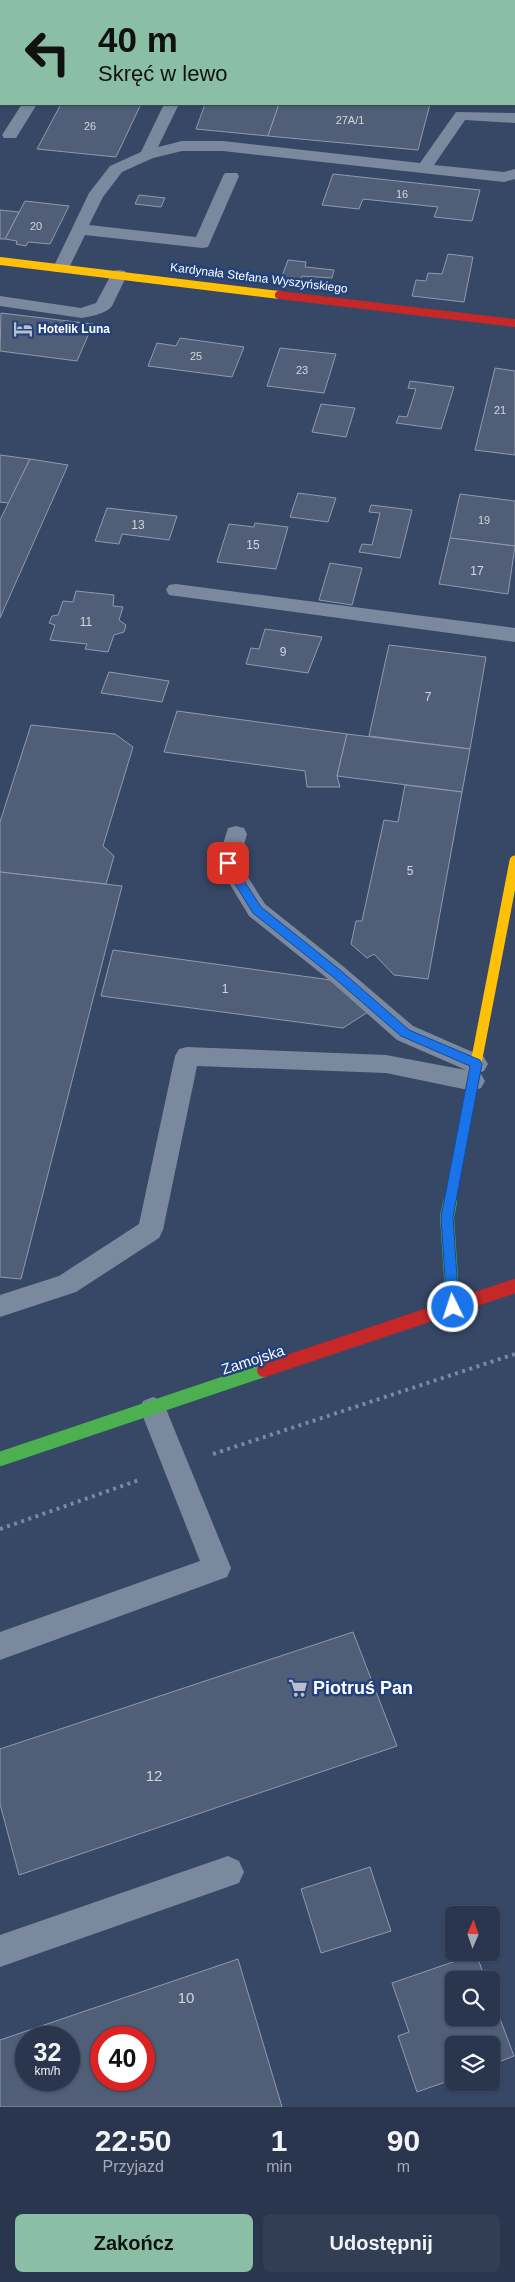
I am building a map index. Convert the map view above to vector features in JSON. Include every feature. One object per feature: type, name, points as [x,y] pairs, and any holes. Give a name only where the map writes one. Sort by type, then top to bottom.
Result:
[{"type":"street","name":"Kardynała Stefana Wyszyńskiego","points":[[0,261],[515,323]]},
{"type":"street","points":[[453,1307],[447,1217],[515,862]]},
{"type":"street","name":"Zamojska","points":[[0,1459],[515,1286]]},
{"type":"lane","points":[[10,136],[28,105]]},
{"type":"lane","points":[[147,155],[171,105]]},
{"type":"lane","points":[[424,168],[461,110],[515,118]]},
{"type":"lane","points":[[61,268],[95,196],[116,169],[147,155],[182,146],[223,146],[504,177],[515,174]]},
{"type":"lane","points":[[79,229],[202,243],[231,176]]},
{"type":"lane","points":[[0,301],[82,313],[103,306],[119,275]]},
{"type":"lane","points":[[176,590],[515,635]]},
{"type":"lane","points":[[236,834],[228,863],[257,910],[336,973],[405,1033],[475,1072]]},
{"type":"lane","points":[[0,1306],[67,1284],[150,1230],[186,1056],[386,1064],[475,1072]]},
{"type":"lane","points":[[0,1646],[217,1568],[153,1409]]},
{"type":"lane","points":[[0,1951],[228,1872]]},
{"type":"path","points":[[0,1529],[176,1467],[515,1354]]},
{"type":"building","points":[[60,105],[141,105],[116,157],[37,149]]},
{"type":"building","points":[[205,105],[279,105],[268,136],[196,129]]},
{"type":"building","points":[[279,105],[430,105],[418,150],[268,136]]},
{"type":"building","points":[[333,174],[480,190],[472,221],[434,217],[438,207],[363,199],[359,209],[322,205]]},
{"type":"building","points":[[139,195],[165,198],[161,207],[135,204]]},
{"type":"building","points":[[25,201],[69,206],[50,244],[28,242],[26,246],[16,244],[17,241],[5,239]]},
{"type":"building","points":[[0,210],[19,212],[5,239],[0,239]]},
{"type":"building","points":[[448,254],[473,257],[464,302],[412,296],[416,280],[426,281],[428,273],[442,274]]},
{"type":"building","points":[[288,260],[306,262],[305,267],[334,270],[332,278],[302,276],[300,281],[281,279]]},
{"type":"building","points":[[1,313],[93,324],[77,361],[0,351]]},
{"type":"building","points":[[180,338],[244,347],[232,377],[148,366],[157,343],[176,346]]},
{"type":"building","points":[[280,348],[336,354],[324,393],[267,386]]},
{"type":"building","points":[[495,368],[515,371],[515,455],[475,450]]},
{"type":"building","points":[[410,381],[454,387],[441,429],[396,423],[399,416],[407,417],[416,389],[408,388]]},
{"type":"building","points":[[321,404],[355,408],[346,437],[312,432]]},
{"type":"building","points":[[0,455],[30,459],[9,503],[0,502]]},
{"type":"building","points":[[30,459],[68,465],[0,618],[0,520]]},
{"type":"building","points":[[298,493],[336,498],[328,522],[290,517]]},
{"type":"building","points":[[460,494],[515,501],[515,546],[450,538]]},
{"type":"building","points":[[371,505],[412,510],[400,558],[359,552],[362,544],[372,545],[380,513],[369,512]]},
{"type":"building","points":[[107,508],[177,516],[169,540],[122,534],[119,544],[95,541]]},
{"type":"building","points":[[255,523],[288,527],[276,569],[217,562],[229,524],[254,527]]},
{"type":"building","points":[[450,538],[515,546],[508,594],[439,584]]},
{"type":"building","points":[[330,563],[362,568],[352,605],[319,600]]},
{"type":"building","points":[[76,591],[114,595],[113,606],[123,607],[119,620],[126,625],[124,632],[114,635],[108,652],[85,649],[87,644],[50,640],[55,625],[49,623],[52,616],[58,615],[63,601],[73,602]]},
{"type":"building","points":[[265,629],[322,637],[308,673],[246,664],[251,648],[259,649]]},
{"type":"building","points":[[389,645],[486,657],[470,749],[369,736]]},
{"type":"building","points":[[109,672],[169,681],[162,702],[101,693]]},
{"type":"building","points":[[177,711],[347,734],[337,776],[340,787],[307,787],[305,771],[164,752]]},
{"type":"building","points":[[31,725],[115,734],[133,747],[103,846],[114,856],[106,884],[0,872],[0,822]]},
{"type":"building","points":[[347,734],[470,749],[462,792],[337,776]]},
{"type":"building","points":[[405,785],[462,792],[428,979],[394,975],[374,954],[367,958],[351,944],[356,921],[362,921],[384,820],[398,822]]},
{"type":"building","points":[[0,872],[122,886],[21,1279],[0,1277]]},
{"type":"building","points":[[113,950],[338,981],[371,1010],[343,1028],[101,996]]},
{"type":"building","points":[[353,1632],[397,1746],[19,1875],[0,1804],[0,1749]]},
{"type":"building","points":[[370,1867],[391,1931],[321,1953],[301,1889]]},
{"type":"building","points":[[238,1959],[282,2107],[0,2107],[0,2040],[15,2035],[15,2091],[80,2091],[80,2026],[41,2026]]},
{"type":"building","points":[[456,1961],[479,1961],[483,1971],[445,1971],[445,2026],[500,2026],[500,2019],[514,2056],[500,2061],[500,2036],[445,2036],[445,2082],[417,2092],[398,2036],[409,2032],[392,1983]]},
{"type":"traffic: fast","points":[[453,1307],[447,1217],[471,1089]]},
{"type":"traffic: fast","points":[[0,1459],[264,1370]]},
{"type":"traffic: slow","points":[[0,261],[279,295]]},
{"type":"traffic: slow","points":[[471,1089],[515,861]]},
{"type":"traffic: jam","points":[[279,295],[515,323]]},
{"type":"traffic: jam","points":[[264,1370],[515,1286]]},
{"type":"place","name":"Hotelik Luna","points":[[23,329]]},
{"type":"place","name":"Piotruś Pan","points":[[298,1688]]},
{"type":"route","points":[[228,863],[257,910],[336,973],[405,1033],[476,1064],[447,1217],[453,1307]]}]
